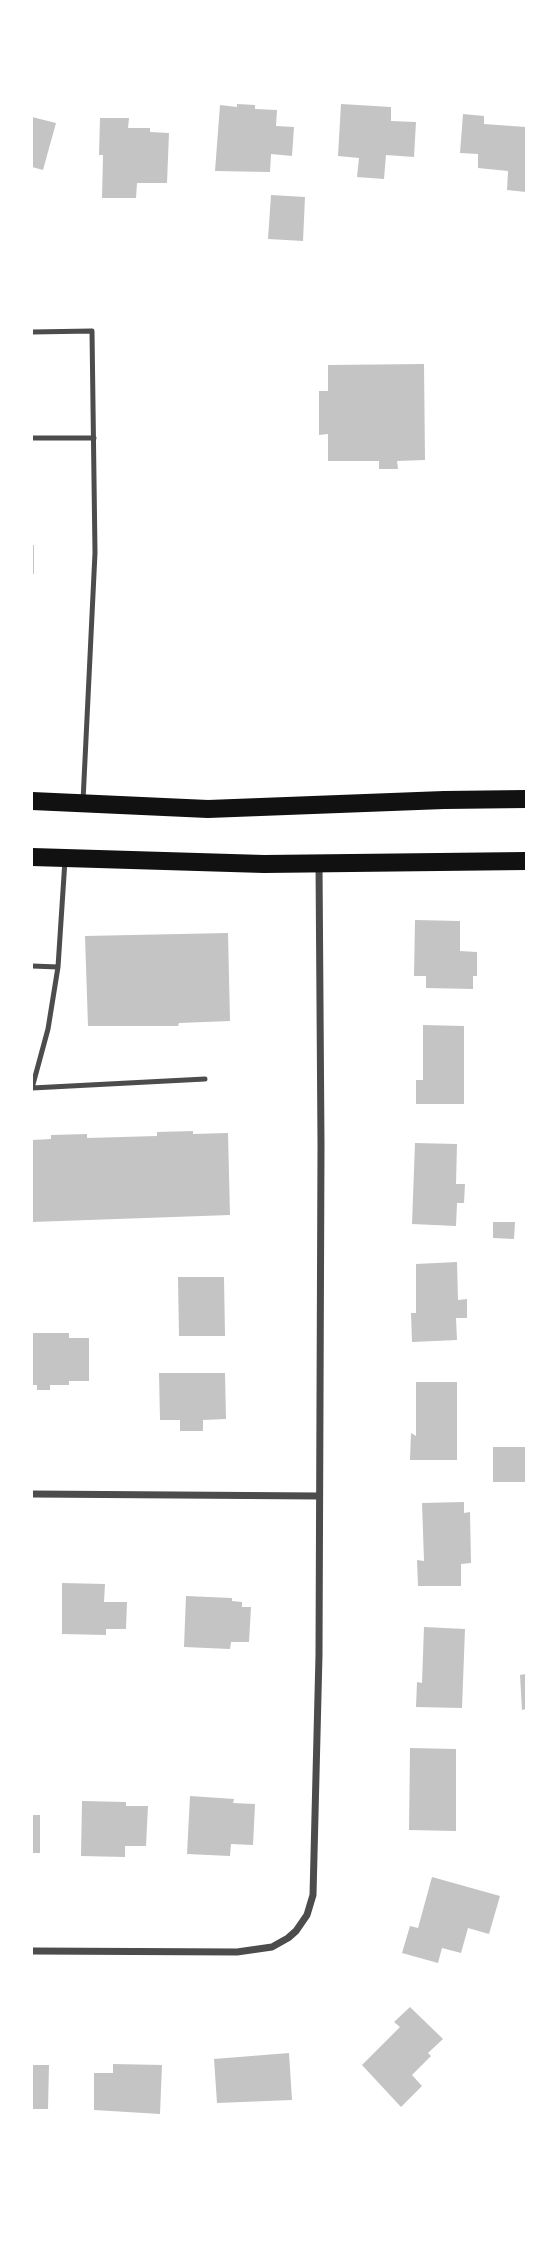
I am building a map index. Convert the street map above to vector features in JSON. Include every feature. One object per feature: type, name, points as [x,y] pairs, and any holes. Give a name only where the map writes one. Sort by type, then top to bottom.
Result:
[{"type":"main road","points":[[32,801],[208,809],[527,799]]},
{"type":"main road","points":[[32,858],[264,864],[527,860]]},
{"type":"street","points":[[32,1951],[237,1952],[272,1947],[296,1931],[307,1915],[313,1895],[319,1655],[319,863]]},
{"type":"street","points":[[32,1494],[319,1496]]},
{"type":"lane","points":[[32,332],[92,331],[95,553],[83,805]]},
{"type":"lane","points":[[32,438],[94,438]]},
{"type":"lane","points":[[65,860],[58,967],[48,1029],[32,1088],[205,1079]]},
{"type":"lane","points":[[32,966],[58,967]]},
{"type":"building","points":[[237,104],[255,105],[255,109],[277,110],[276,126],[294,127],[292,156],[271,154],[270,172],[215,171],[220,105],[237,107]]},
{"type":"building","points":[[341,104],[391,107],[391,121],[416,122],[414,157],[386,155],[384,179],[357,177],[359,158],[338,156]]},
{"type":"building","points":[[463,114],[484,116],[484,124],[526,127],[526,192],[507,190],[508,171],[478,168],[478,154],[460,153]]},
{"type":"building","points":[[32,117],[56,123],[43,170],[32,167]]},
{"type":"building","points":[[100,118],[129,118],[128,128],[150,128],[150,132],[169,133],[167,183],[137,183],[136,198],[102,198]]},
{"type":"building","points":[[271,195],[305,197],[303,241],[268,239]]},
{"type":"building","points":[[424,364],[425,460],[397,461],[398,469],[379,469],[379,461],[328,461],[328,434],[319,435],[319,391],[328,391],[328,365]]},
{"type":"building","points":[[34,545],[34,574],[32,574]]},
{"type":"building","points":[[415,920],[460,921],[460,951],[477,952],[477,976],[473,976],[473,989],[426,988],[426,976],[414,976]]},
{"type":"building","points":[[228,933],[230,1021],[179,1023],[178,1026],[88,1026],[85,936]]},
{"type":"building","points":[[423,1025],[464,1026],[464,1104],[416,1104],[416,1080],[423,1080]]},
{"type":"building","points":[[193,1131],[193,1134],[228,1133],[230,1215],[32,1222],[32,1140],[51,1139],[51,1135],[87,1134],[87,1138],[157,1136],[157,1132]]},
{"type":"building","points":[[415,1143],[457,1144],[456,1184],[465,1184],[464,1203],[457,1203],[456,1226],[412,1224]]},
{"type":"building","points":[[493,1222],[515,1222],[514,1239],[493,1238]]},
{"type":"building","points":[[457,1262],[458,1300],[467,1299],[467,1318],[456,1318],[457,1340],[412,1342],[411,1313],[416,1313],[416,1264]]},
{"type":"building","points":[[178,1277],[224,1277],[225,1336],[179,1336]]},
{"type":"building","points":[[32,1333],[69,1333],[69,1338],[89,1338],[89,1381],[69,1381],[69,1385],[50,1385],[50,1390],[37,1390],[37,1385],[32,1385]]},
{"type":"building","points":[[159,1373],[225,1373],[226,1419],[203,1420],[203,1431],[180,1431],[180,1420],[160,1420]]},
{"type":"building","points":[[416,1382],[457,1382],[457,1460],[410,1460],[411,1433],[416,1436]]},
{"type":"building","points":[[493,1447],[526,1447],[526,1482],[493,1482]]},
{"type":"building","points":[[464,1502],[464,1513],[470,1512],[471,1563],[461,1564],[461,1586],[418,1586],[417,1560],[424,1561],[422,1503]]},
{"type":"building","points":[[62,1583],[105,1584],[104,1602],[127,1602],[126,1629],[106,1629],[106,1635],[62,1634]]},
{"type":"building","points":[[186,1596],[232,1598],[232,1601],[242,1602],[242,1607],[251,1607],[249,1642],[231,1642],[230,1649],[184,1647]]},
{"type":"building","points":[[424,1627],[465,1629],[462,1708],[416,1707],[417,1682],[422,1683]]},
{"type":"building","points":[[526,1674],[526,1709],[522,1710],[520,1675]]},
{"type":"building","points":[[410,1748],[456,1749],[456,1831],[409,1830]]},
{"type":"building","points":[[190,1796],[234,1799],[233,1803],[255,1804],[253,1845],[231,1844],[230,1856],[187,1854]]},
{"type":"building","points":[[82,1801],[126,1802],[126,1806],[148,1806],[146,1846],[125,1846],[125,1857],[81,1856]]},
{"type":"building","points":[[32,1815],[40,1815],[40,1853],[32,1853]]},
{"type":"building","points":[[432,1877],[500,1896],[489,1934],[468,1928],[461,1953],[442,1948],[438,1963],[402,1953],[410,1926],[418,1928]]},
{"type":"building","points":[[410,2007],[443,2039],[428,2053],[431,2056],[412,2075],[422,2086],[401,2107],[362,2065],[400,2027],[394,2022]]},
{"type":"building","points":[[289,2053],[292,2100],[217,2103],[214,2059]]},
{"type":"building","points":[[113,2064],[162,2065],[160,2114],[94,2110],[94,2073],[113,2073]]},
{"type":"building","points":[[32,2065],[49,2065],[48,2109],[32,2109]]}]
